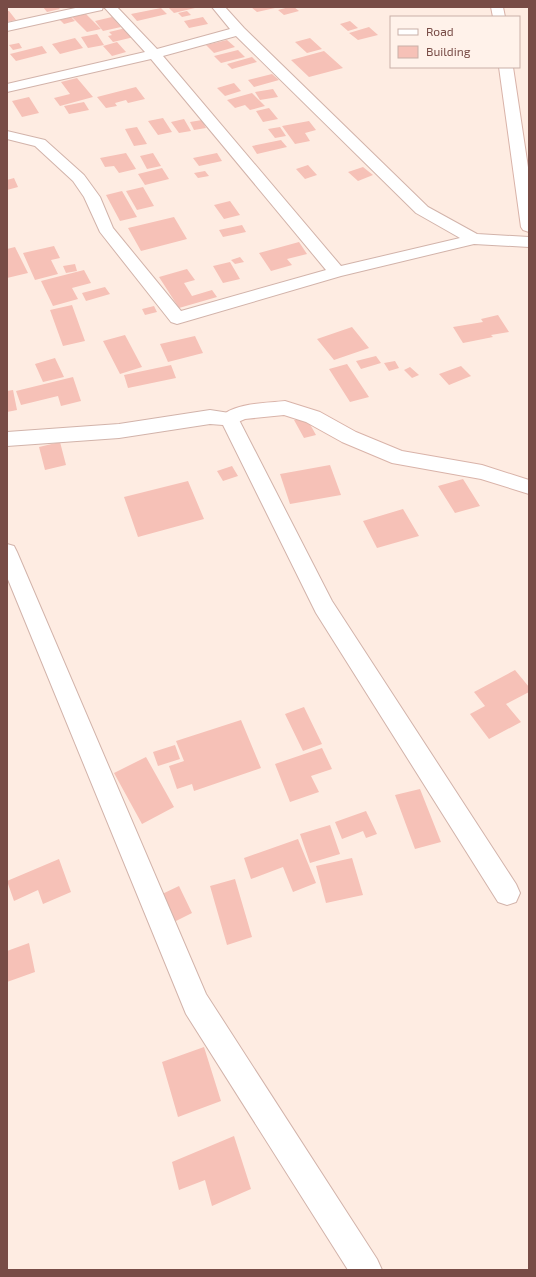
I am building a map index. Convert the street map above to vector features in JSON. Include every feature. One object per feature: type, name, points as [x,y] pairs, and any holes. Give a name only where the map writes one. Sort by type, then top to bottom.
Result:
[{"type":"street","points":[[7,27],[97,7]]},
{"type":"street","points":[[110,7],[154,54],[337,272]]},
{"type":"street","points":[[218,7],[239,31],[422,210],[474,239]]},
{"type":"street","points":[[7,88],[154,54],[239,31]]},
{"type":"street","points":[[506,68],[525,175],[529,227]]},
{"type":"street","points":[[7,135],[40,143],[79,178],[92,197],[106,229],[177,318],[337,272],[474,239],[529,242]]},
{"type":"street","points":[[7,439],[119,431],[210,417],[229,419],[241,413],[285,408],[313,417],[350,437],[399,458],[482,472],[529,487]]},
{"type":"street","points":[[229,419],[324,607],[507,893]]},
{"type":"street","points":[[7,552],[196,1004],[366,1270]]},
{"type":"building","points":[[43,7],[58,7],[60,9],[47,12]]},
{"type":"building","points":[[168,7],[195,7],[195,8],[174,13]]},
{"type":"building","points":[[251,7],[275,7],[275,8],[257,12]]},
{"type":"building","points":[[294,7],[299,11],[284,15],[278,10]]},
{"type":"building","points":[[161,8],[167,14],[137,21],[131,14]]},
{"type":"building","points":[[7,11],[9,11],[16,20],[7,22]]},
{"type":"building","points":[[187,11],[191,15],[182,17],[178,13]]},
{"type":"building","points":[[86,14],[101,29],[87,32],[72,17]]},
{"type":"building","points":[[71,17],[75,21],[64,24],[60,20]]},
{"type":"building","points":[[112,17],[121,27],[103,31],[95,21]]},
{"type":"building","points":[[203,17],[208,24],[189,28],[184,21]]},
{"type":"building","points":[[350,21],[358,28],[348,31],[340,24]]},
{"type":"building","points":[[369,27],[378,35],[358,40],[349,33]]},
{"type":"building","points":[[126,28],[134,37],[113,42],[108,36],[112,35],[109,32]]},
{"type":"building","points":[[97,34],[104,45],[88,48],[81,37]]},
{"type":"building","points":[[75,38],[83,48],[60,54],[52,44]]},
{"type":"building","points":[[310,38],[322,49],[307,53],[295,42]]},
{"type":"building","points":[[227,40],[235,47],[214,53],[206,45]]},
{"type":"building","points":[[117,42],[126,52],[112,56],[103,46]]},
{"type":"building","points":[[19,43],[22,48],[13,50],[9,45]]},
{"type":"building","points":[[42,46],[47,53],[16,61],[10,54]]},
{"type":"building","points":[[238,50],[245,57],[221,63],[214,56]]},
{"type":"building","points":[[324,51],[343,68],[309,77],[291,60]]},
{"type":"building","points":[[252,57],[257,62],[232,69],[227,64]]},
{"type":"building","points":[[272,74],[279,80],[254,87],[248,80]]},
{"type":"building","points":[[77,78],[93,97],[60,106],[54,98],[70,94],[61,82]]},
{"type":"building","points":[[234,83],[241,91],[225,96],[217,88]]},
{"type":"building","points":[[136,87],[145,99],[128,103],[126,100],[115,103],[117,106],[106,108],[97,97]]},
{"type":"building","points":[[273,89],[278,97],[260,100],[255,92]]},
{"type":"building","points":[[252,93],[265,106],[250,110],[245,105],[235,108],[227,100]]},
{"type":"building","points":[[29,97],[39,113],[22,117],[12,101]]},
{"type":"building","points":[[84,102],[89,110],[69,114],[64,106]]},
{"type":"building","points":[[269,108],[278,119],[263,122],[256,111]]},
{"type":"building","points":[[163,118],[172,132],[158,135],[148,121]]},
{"type":"building","points":[[184,119],[191,131],[179,133],[171,122]]},
{"type":"building","points":[[202,120],[206,128],[194,130],[190,122]]},
{"type":"building","points":[[309,121],[316,130],[305,133],[310,141],[295,144],[282,126]]},
{"type":"building","points":[[137,127],[147,144],[134,146],[125,129]]},
{"type":"building","points":[[280,127],[286,136],[275,138],[268,129]]},
{"type":"building","points":[[281,140],[287,147],[257,154],[252,146]]},
{"type":"building","points":[[126,153],[136,169],[119,173],[114,166],[105,167],[100,158]]},
{"type":"building","points":[[153,153],[161,166],[147,169],[140,156]]},
{"type":"building","points":[[217,153],[222,161],[199,166],[193,158]]},
{"type":"building","points":[[308,165],[317,175],[305,179],[296,169]]},
{"type":"building","points":[[363,167],[373,175],[358,181],[348,172]]},
{"type":"building","points":[[162,168],[169,179],[145,185],[138,174]]},
{"type":"building","points":[[205,171],[209,176],[198,178],[194,173]]},
{"type":"building","points":[[14,178],[18,187],[7,190],[7,180]]},
{"type":"building","points":[[143,187],[154,206],[137,210],[126,191]]},
{"type":"building","points":[[122,191],[137,217],[120,221],[106,195]]},
{"type":"building","points":[[230,201],[240,215],[224,219],[214,205]]},
{"type":"building","points":[[174,217],[187,239],[141,251],[128,228]]},
{"type":"building","points":[[242,225],[246,232],[223,237],[219,230]]},
{"type":"building","points":[[299,242],[307,254],[287,259],[292,265],[271,271],[259,253]]},
{"type":"building","points":[[54,246],[60,258],[51,260],[58,274],[35,280],[23,253]]},
{"type":"building","points":[[15,247],[28,273],[7,278],[7,249]]},
{"type":"building","points":[[240,257],[244,262],[235,264],[231,260]]},
{"type":"building","points":[[230,262],[240,279],[223,283],[213,266]]},
{"type":"building","points":[[75,264],[77,271],[66,273],[63,266]]},
{"type":"building","points":[[187,269],[195,280],[184,283],[192,296],[212,290],[217,297],[179,308],[159,277]]},
{"type":"building","points":[[84,270],[91,283],[72,288],[78,299],[53,306],[41,281]]},
{"type":"building","points":[[105,287],[110,294],[86,301],[82,293]]},
{"type":"building","points":[[72,305],[85,341],[63,346],[50,310]]},
{"type":"building","points":[[154,306],[157,312],[145,315],[142,309]]},
{"type":"building","points":[[498,315],[509,332],[491,335],[493,337],[463,343],[453,327],[483,322],[481,319]]},
{"type":"building","points":[[352,327],[369,348],[334,360],[317,339]]},
{"type":"building","points":[[125,335],[142,367],[120,374],[103,341]]},
{"type":"building","points":[[195,336],[203,353],[168,362],[160,344]]},
{"type":"building","points":[[376,356],[381,363],[361,369],[356,361]]},
{"type":"building","points":[[55,358],[64,377],[43,382],[35,364]]},
{"type":"building","points":[[395,361],[399,368],[389,371],[384,363]]},
{"type":"building","points":[[347,364],[369,397],[350,402],[329,369]]},
{"type":"building","points":[[171,365],[176,378],[128,388],[124,375]]},
{"type":"building","points":[[461,366],[471,376],[449,385],[439,374]]},
{"type":"building","points":[[410,367],[419,375],[412,378],[404,370]]},
{"type":"building","points":[[73,377],[81,401],[61,406],[58,396],[21,405],[16,391]]},
{"type":"building","points":[[13,390],[17,410],[7,412],[7,391]]},
{"type":"building","points":[[306,417],[316,435],[304,438],[294,420]]},
{"type":"building","points":[[60,442],[66,465],[45,470],[39,447]]},
{"type":"building","points":[[330,465],[341,495],[290,504],[280,474]]},
{"type":"building","points":[[232,466],[238,476],[223,481],[217,471]]},
{"type":"building","points":[[463,479],[480,506],[455,513],[438,486]]},
{"type":"building","points":[[188,481],[204,519],[138,537],[124,497]]},
{"type":"building","points":[[403,509],[419,536],[377,548],[363,521]]},
{"type":"building","points":[[515,670],[529,687],[529,692],[506,704],[521,722],[489,739],[470,714],[485,706],[474,692]]},
{"type":"building","points":[[304,707],[322,744],[303,751],[285,714]]},
{"type":"building","points":[[241,720],[261,768],[194,791],[192,784],[177,789],[169,766],[184,761],[176,741]]},
{"type":"building","points":[[175,745],[180,759],[158,766],[153,752]]},
{"type":"building","points":[[322,748],[332,769],[311,776],[319,792],[290,802],[275,764]]},
{"type":"building","points":[[146,757],[174,807],[142,824],[114,773]]},
{"type":"building","points":[[420,789],[441,842],[415,849],[395,795]]},
{"type":"building","points":[[366,811],[377,834],[366,838],[363,831],[342,839],[335,822]]},
{"type":"building","points":[[330,825],[340,854],[310,863],[300,834]]},
{"type":"building","points":[[298,839],[316,883],[293,892],[283,867],[251,879],[244,858]]},
{"type":"building","points":[[352,858],[363,895],[326,903],[316,866]]},
{"type":"building","points":[[59,859],[71,892],[43,904],[38,890],[14,901],[7,881]]},
{"type":"building","points":[[235,879],[252,937],[227,945],[210,886]]},
{"type":"building","points":[[179,886],[192,913],[172,923],[160,895]]},
{"type":"building","points":[[29,943],[35,972],[7,982],[7,951]]},
{"type":"building","points":[[204,1047],[221,1101],[178,1117],[162,1062]]},
{"type":"building","points":[[234,1136],[251,1189],[212,1206],[205,1180],[179,1190],[172,1162]]}]
